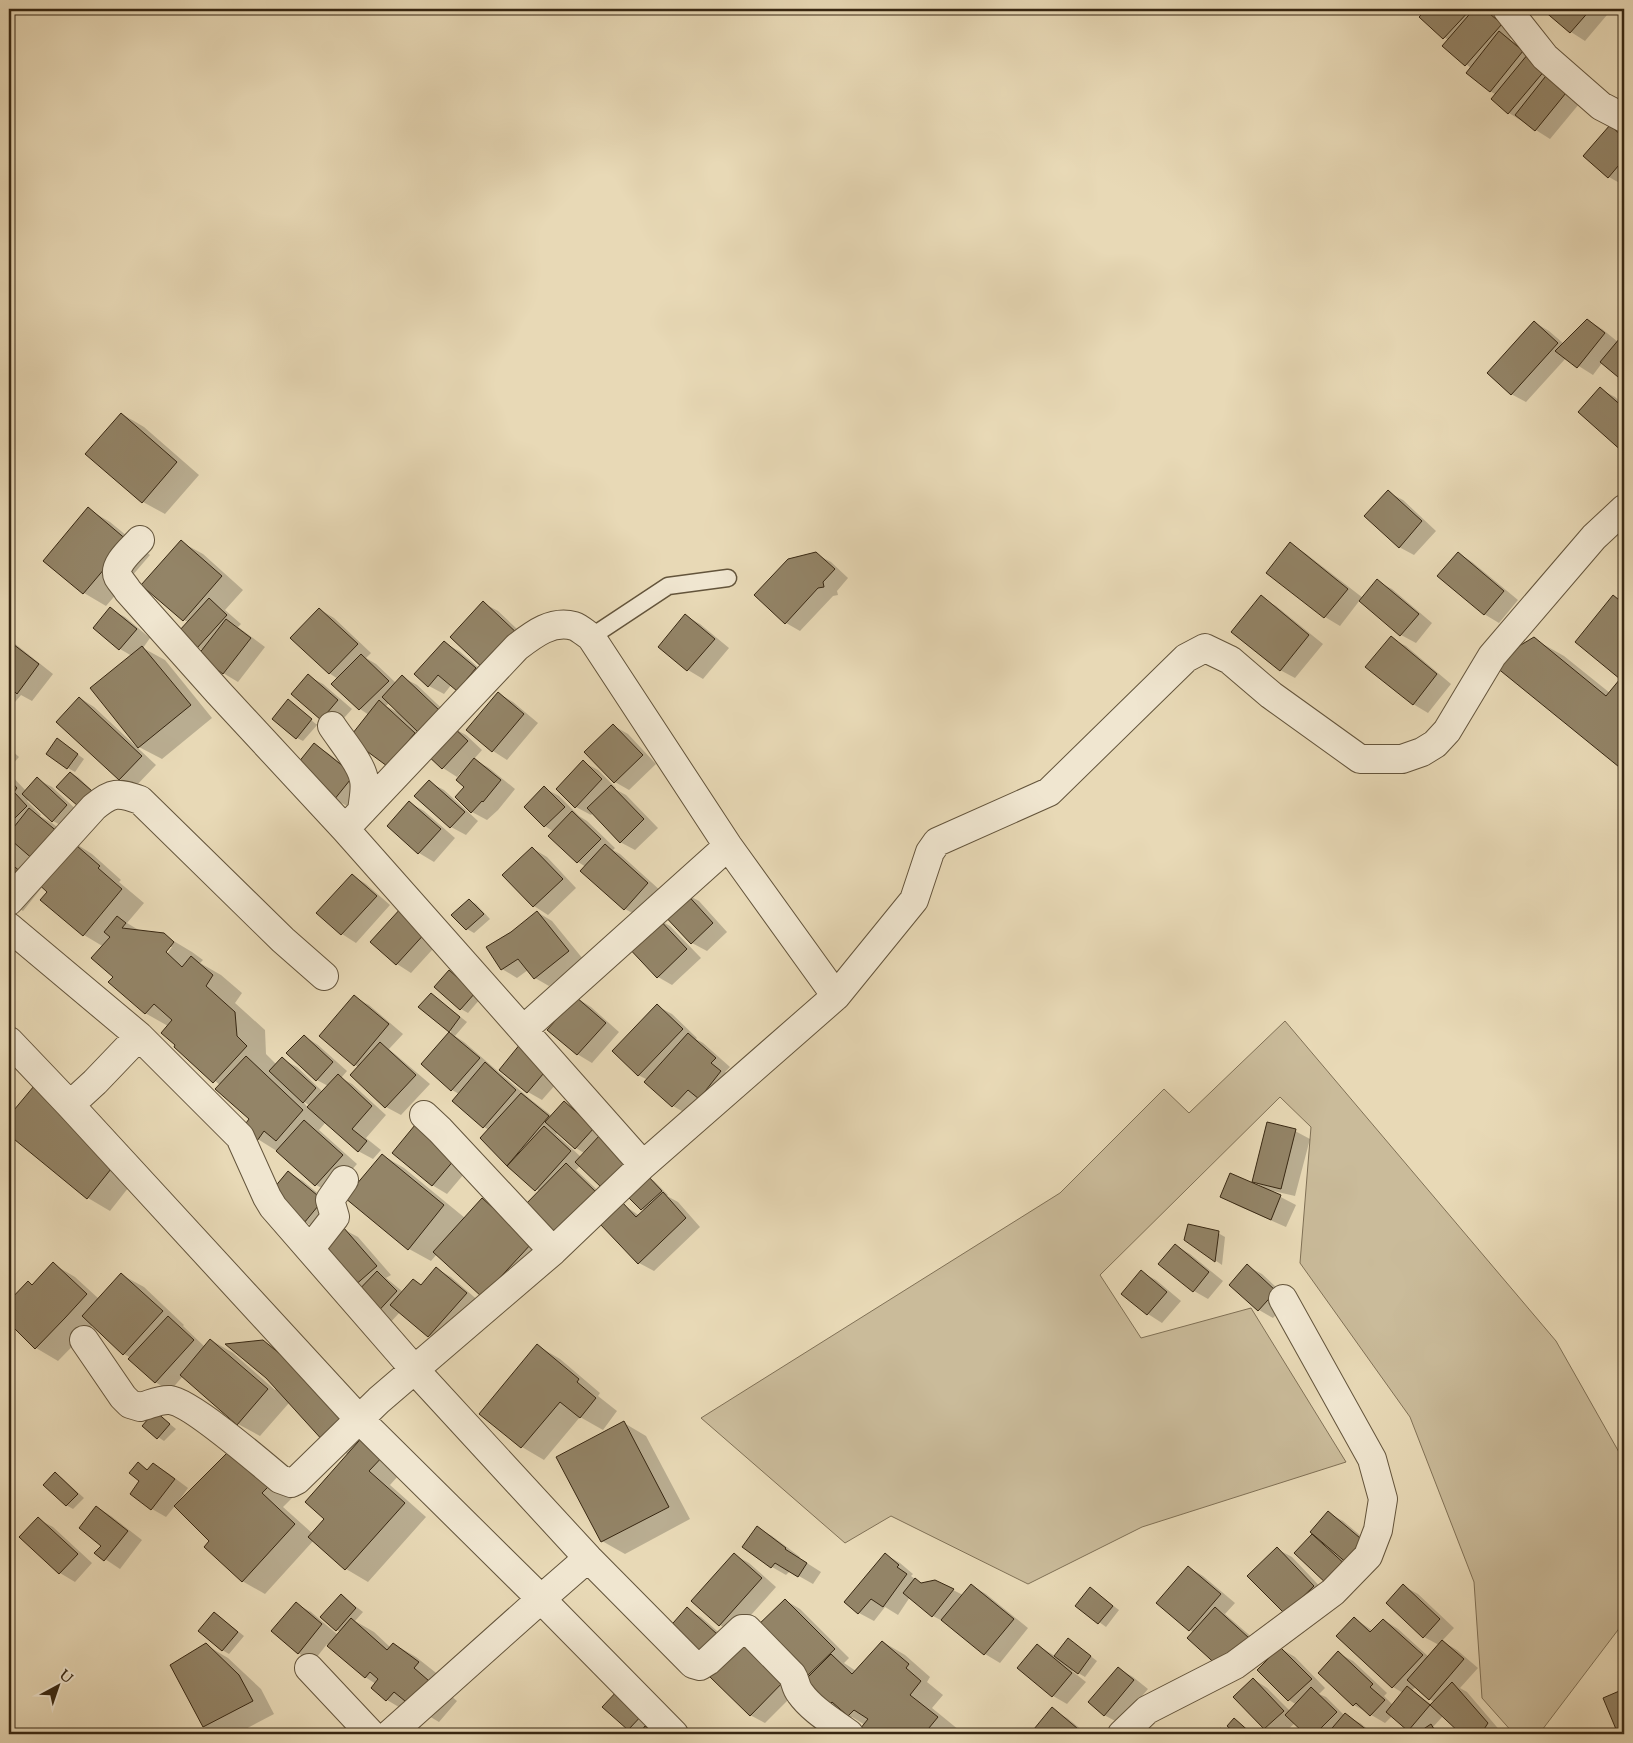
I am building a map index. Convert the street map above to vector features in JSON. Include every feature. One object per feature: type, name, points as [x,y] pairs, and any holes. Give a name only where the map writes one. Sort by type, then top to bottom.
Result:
[{"type":"street","points":[[1511,10],[1545,57],[1601,106],[1624,118]]},
{"type":"street","points":[[84,1340],[123,1397],[130,1404],[140,1408],[164,1400],[172,1400],[183,1404],[286,1482],[291,1483],[297,1480],[410,1372],[553,1251],[643,1165],[836,996],[914,900],[930,852],[937,842],[1049,792],[1186,658],[1205,648],[1230,660],[1271,695],[1360,759],[1402,759],[1422,752],[1435,744],[1448,731],[1492,656],[1594,537],[1624,509]]},
{"type":"street","points":[[140,540],[119,564],[117,576],[211,685],[353,820],[523,1030],[643,1165]]},
{"type":"street","points":[[353,820],[517,647],[537,632],[560,624],[576,627],[591,637],[728,846],[836,996]]},
{"type":"street","points":[[332,726],[364,776],[365,782],[353,820]]},
{"type":"street","points":[[9,901],[94,807],[105,798],[122,794],[140,800],[283,940],[324,976]]},
{"type":"street","points":[[523,1030],[728,846]]},
{"type":"street","points":[[9,927],[240,1137],[273,1207],[310,1249],[410,1372],[588,1558],[694,1664],[700,1666],[708,1661],[742,1629],[747,1629],[792,1675],[798,1692],[849,1734]]},
{"type":"street","points":[[70,1104],[95,1082],[135,1040]]},
{"type":"street","points":[[9,1041],[70,1104],[359,1419],[674,1734]]},
{"type":"street","points":[[424,1115],[553,1251]]},
{"type":"street","points":[[310,1249],[335,1217],[330,1200],[344,1180]]},
{"type":"street","points":[[1122,1734],[1147,1710],[1235,1665],[1333,1592],[1368,1556],[1378,1530],[1383,1499],[1372,1459],[1283,1298]]},
{"type":"street","points":[[390,1734],[588,1558]]},
{"type":"street","points":[[309,1668],[371,1734]]},
{"type":"lane","points":[[591,637],[668,586],[728,578]]},
{"type":"shaded area","points":[[1285,1021],[1556,1341],[1624,1461],[1624,1622],[1539,1734],[1514,1734],[1482,1698],[1474,1582],[1410,1417],[1300,1263],[1311,1127],[1280,1097],[1100,1275],[1141,1338],[1251,1308],[1346,1462],[1142,1527],[1028,1584],[891,1516],[845,1543],[701,1418],[1060,1193],[1164,1089],[1189,1113]]},
{"type":"building","points":[[1427,9],[1471,9],[1443,39],[1419,17]]},
{"type":"building","points":[[1474,9],[1484,9],[1502,24],[1465,66],[1442,46]]},
{"type":"building","points":[[1544,9],[1591,9],[1570,33]]},
{"type":"building","points":[[1499,31],[1523,51],[1490,92],[1466,73]]},
{"type":"building","points":[[1528,54],[1546,69],[1508,114],[1491,99]]},
{"type":"building","points":[[1549,72],[1570,88],[1535,131],[1515,115]]},
{"type":"building","points":[[1610,125],[1624,138],[1624,159],[1608,178],[1583,156]]},
{"type":"building","points":[[1587,319],[1605,333],[1577,368],[1555,351]]},
{"type":"building","points":[[1534,321],[1558,343],[1511,395],[1487,373]]},
{"type":"building","points":[[1620,338],[1624,342],[1624,382],[1600,362]]},
{"type":"building","points":[[1600,387],[1624,408],[1624,453],[1578,412]]},
{"type":"building","points":[[121,413],[177,462],[142,503],[85,454]]},
{"type":"building","points":[[1388,490],[1422,521],[1399,548],[1364,516]]},
{"type":"building","points":[[88,507],[128,541],[83,594],[43,561]]},
{"type":"building","points":[[181,540],[222,576],[183,621],[141,585]]},
{"type":"building","points":[[1290,542],[1348,589],[1324,618],[1266,573]]},
{"type":"building","points":[[816,552],[835,569],[823,582],[824,587],[818,588],[785,624],[754,595],[788,559]]},
{"type":"building","points":[[1458,552],[1504,591],[1484,615],[1437,576]]},
{"type":"building","points":[[1377,579],[1419,614],[1400,636],[1359,601]]},
{"type":"building","points":[[1261,595],[1309,635],[1280,671],[1231,632]]},
{"type":"building","points":[[1613,595],[1624,604],[1624,771],[1491,663],[1534,637],[1606,696],[1620,679],[1575,642]]},
{"type":"building","points":[[209,598],[227,615],[197,648],[179,631]]},
{"type":"building","points":[[483,601],[521,637],[487,672],[450,637]]},
{"type":"building","points":[[110,607],[137,629],[119,650],[93,628]]},
{"type":"building","points":[[319,608],[358,644],[329,674],[290,638]]},
{"type":"building","points":[[685,614],[715,639],[687,671],[658,647]]},
{"type":"building","points":[[226,619],[251,638],[223,674],[198,655]]},
{"type":"building","points":[[1391,636],[1437,674],[1413,705],[1365,667]]},
{"type":"building","points":[[9,641],[39,664],[17,694],[9,686]]},
{"type":"building","points":[[444,641],[476,668],[457,691],[438,675],[428,687],[414,674]]},
{"type":"building","points":[[142,646],[191,705],[138,748],[90,688]]},
{"type":"building","points":[[361,654],[389,681],[359,710],[331,684]]},
{"type":"building","points":[[308,674],[338,700],[321,720],[291,694]]},
{"type":"building","points":[[402,675],[440,711],[419,733],[382,697]]},
{"type":"building","points":[[498,692],[524,714],[492,752],[466,730]]},
{"type":"building","points":[[79,697],[142,756],[119,780],[56,722]]},
{"type":"building","points":[[288,699],[312,719],[296,739],[272,719]]},
{"type":"building","points":[[379,700],[415,733],[387,766],[349,738]]},
{"type":"building","points":[[613,724],[643,755],[614,783],[584,752]]},
{"type":"building","points":[[451,725],[468,741],[442,769],[425,753]]},
{"type":"building","points":[[57,738],[78,754],[67,769],[46,754]]},
{"type":"building","points":[[314,743],[354,775],[334,800],[294,768]]},
{"type":"building","points":[[474,758],[501,780],[471,813],[455,797],[464,787],[456,780]]},
{"type":"building","points":[[583,760],[602,779],[575,808],[556,789]]},
{"type":"building","points":[[70,772],[92,791],[78,806],[56,787]]},
{"type":"building","points":[[37,777],[67,805],[52,822],[22,794]]},
{"type":"building","points":[[9,779],[17,788],[14,792],[27,806],[13,820],[9,816]]},
{"type":"building","points":[[429,780],[465,812],[450,828],[414,796]]},
{"type":"building","points":[[611,785],[644,819],[620,843],[587,808]]},
{"type":"building","points":[[544,786],[565,807],[544,827],[524,807]]},
{"type":"building","points":[[409,801],[441,829],[418,854],[387,826]]},
{"type":"building","points":[[29,808],[59,833],[35,861],[11,840],[9,842],[9,822],[14,827]]},
{"type":"building","points":[[572,811],[601,839],[577,863],[548,836]]},
{"type":"building","points":[[69,839],[100,866],[98,868],[122,889],[83,936],[40,900],[47,892],[33,879]]},
{"type":"building","points":[[605,844],[648,883],[624,910],[580,871]]},
{"type":"building","points":[[532,847],[563,879],[533,907],[502,875]]},
{"type":"building","points":[[9,862],[22,873],[9,888]]},
{"type":"building","points":[[352,874],[377,896],[341,935],[316,913]]},
{"type":"building","points":[[684,891],[713,923],[691,944],[661,912]]},
{"type":"building","points":[[469,899],[484,914],[466,930],[451,915]]},
{"type":"building","points":[[402,907],[428,930],[396,965],[370,942]]},
{"type":"building","points":[[537,911],[569,951],[534,979],[518,959],[501,970],[486,947],[511,932]]},
{"type":"building","points":[[117,916],[126,923],[122,928],[164,933],[174,942],[166,952],[182,967],[191,956],[213,975],[206,986],[235,1012],[237,1036],[247,1046],[213,1083],[161,1033],[172,1020],[154,1004],[145,1014],[108,982],[113,977],[91,958],[110,937],[104,932]]},
{"type":"building","points":[[656,916],[687,949],[657,978],[625,944]]},
{"type":"building","points":[[449,970],[475,993],[460,1010],[434,987]]},
{"type":"building","points":[[431,993],[460,1017],[449,1032],[418,1007]]},
{"type":"building","points":[[354,995],[389,1024],[354,1066],[319,1036]]},
{"type":"building","points":[[576,997],[606,1023],[577,1055],[547,1030]]},
{"type":"building","points":[[657,1004],[683,1029],[638,1076],[612,1051]]},
{"type":"building","points":[[449,1032],[480,1058],[451,1091],[421,1064]]},
{"type":"building","points":[[688,1033],[716,1058],[711,1063],[721,1071],[699,1099],[688,1090],[672,1107],[644,1082]]},
{"type":"building","points":[[304,1035],[333,1062],[316,1081],[286,1053]]},
{"type":"building","points":[[380,1042],[416,1075],[385,1108],[350,1075]]},
{"type":"building","points":[[521,1043],[549,1067],[527,1093],[499,1070]]},
{"type":"building","points":[[246,1056],[303,1110],[276,1141],[264,1131],[257,1141],[241,1130],[249,1119],[215,1089]]},
{"type":"building","points":[[282,1057],[316,1088],[303,1103],[269,1071]]},
{"type":"building","points":[[485,1062],[516,1090],[483,1128],[452,1101]]},
{"type":"building","points":[[338,1074],[372,1106],[352,1129],[367,1141],[358,1152],[307,1107]]},
{"type":"building","points":[[34,1086],[115,1164],[87,1199],[9,1135],[9,1116]]},
{"type":"building","points":[[521,1093],[549,1116],[507,1166],[480,1138]]},
{"type":"building","points":[[564,1101],[594,1128],[575,1149],[545,1122]]},
{"type":"building","points":[[304,1120],[343,1155],[315,1186],[276,1151]]},
{"type":"building","points":[[1267,1122],[1296,1129],[1281,1189],[1252,1182]]},
{"type":"building","points":[[415,1125],[455,1159],[432,1186],[392,1153]]},
{"type":"building","points":[[544,1126],[571,1151],[535,1191],[507,1166]]},
{"type":"building","points":[[600,1135],[627,1161],[602,1188],[575,1162]]},
{"type":"building","points":[[382,1154],[444,1205],[408,1250],[345,1198]]},
{"type":"building","points":[[566,1163],[597,1193],[553,1238],[522,1208]]},
{"type":"building","points":[[288,1171],[323,1200],[304,1223],[269,1194]]},
{"type":"building","points":[[1230,1173],[1281,1195],[1271,1220],[1220,1197]]},
{"type":"building","points":[[647,1175],[662,1191],[641,1210],[626,1195]]},
{"type":"building","points":[[663,1192],[686,1218],[638,1264],[600,1224],[622,1202],[636,1217]]},
{"type":"building","points":[[482,1198],[532,1243],[482,1297],[433,1252]]},
{"type":"building","points":[[1188,1224],[1219,1231],[1215,1262],[1184,1240]]},
{"type":"building","points":[[343,1227],[377,1266],[353,1287],[319,1249]]},
{"type":"building","points":[[1175,1244],[1209,1272],[1193,1292],[1158,1264]]},
{"type":"building","points":[[53,1262],[87,1294],[35,1349],[9,1323],[9,1301],[28,1281],[32,1285]]},
{"type":"building","points":[[1247,1264],[1276,1291],[1258,1311],[1229,1285]]},
{"type":"building","points":[[436,1267],[467,1293],[428,1337],[390,1305],[413,1279],[421,1285]]},
{"type":"building","points":[[1141,1270],[1167,1292],[1147,1315],[1121,1294]]},
{"type":"building","points":[[377,1271],[397,1291],[373,1317],[352,1297]]},
{"type":"building","points":[[121,1273],[163,1311],[123,1355],[82,1316]]},
{"type":"building","points":[[168,1316],[194,1340],[155,1383],[128,1359]]},
{"type":"building","points":[[210,1339],[268,1389],[237,1425],[180,1375]]},
{"type":"building","points":[[263,1340],[286,1359],[347,1422],[325,1443],[266,1378],[225,1344]]},
{"type":"building","points":[[537,1344],[579,1379],[577,1382],[596,1398],[580,1418],[560,1402],[521,1448],[479,1414]]},
{"type":"building","points":[[155,1411],[170,1424],[157,1439],[142,1426]]},
{"type":"building","points":[[624,1421],[669,1507],[601,1542],[556,1457]]},
{"type":"building","points":[[365,1434],[386,1453],[369,1471],[405,1503],[345,1570],[308,1537],[324,1519],[305,1502]]},
{"type":"building","points":[[234,1446],[272,1483],[262,1493],[295,1524],[242,1582],[204,1547],[209,1541],[174,1506]]},
{"type":"building","points":[[138,1462],[147,1470],[153,1463],[175,1479],[151,1510],[130,1494],[139,1481],[129,1473]]},
{"type":"building","points":[[55,1472],[78,1494],[66,1506],[43,1485]]},
{"type":"building","points":[[96,1506],[128,1531],[104,1561],[94,1553],[101,1546],[79,1528]]},
{"type":"building","points":[[1328,1511],[1366,1543],[1348,1564],[1310,1532]]},
{"type":"building","points":[[38,1517],[78,1554],[59,1574],[19,1537]]},
{"type":"building","points":[[757,1526],[785,1549],[807,1563],[798,1577],[775,1563],[771,1568],[742,1547]]},
{"type":"building","points":[[1312,1534],[1348,1567],[1330,1587],[1294,1553]]},
{"type":"building","points":[[1277,1547],[1314,1586],[1285,1614],[1247,1576]]},
{"type":"building","points":[[734,1553],[762,1578],[719,1626],[691,1601]]},
{"type":"building","points":[[885,1553],[899,1565],[897,1567],[907,1574],[883,1607],[871,1599],[858,1614],[844,1602]]},
{"type":"building","points":[[1188,1566],[1221,1594],[1189,1631],[1156,1603]]},
{"type":"building","points":[[915,1578],[921,1583],[935,1580],[954,1589],[932,1617],[903,1593]]},
{"type":"building","points":[[971,1584],[1014,1619],[984,1655],[941,1620]]},
{"type":"building","points":[[1403,1584],[1440,1619],[1423,1638],[1386,1603]]},
{"type":"building","points":[[1090,1587],[1113,1606],[1098,1624],[1075,1606]]},
{"type":"building","points":[[341,1594],[356,1608],[336,1631],[320,1617]]},
{"type":"building","points":[[785,1599],[835,1649],[804,1679],[754,1629]]},
{"type":"building","points":[[296,1602],[322,1624],[298,1654],[271,1631]]},
{"type":"building","points":[[687,1607],[717,1634],[698,1656],[667,1630]]},
{"type":"building","points":[[1215,1607],[1249,1638],[1221,1669],[1187,1638]]},
{"type":"building","points":[[214,1612],[238,1632],[222,1651],[198,1631]]},
{"type":"building","points":[[1354,1617],[1370,1632],[1383,1619],[1423,1655],[1392,1688],[1336,1636]]},
{"type":"building","points":[[351,1618],[387,1650],[393,1643],[419,1662],[414,1668],[436,1687],[416,1710],[394,1692],[386,1701],[371,1688],[378,1679],[370,1672],[365,1678],[327,1646]]},
{"type":"building","points":[[748,1637],[788,1677],[750,1716],[709,1676]]},
{"type":"building","points":[[1068,1638],[1091,1656],[1078,1674],[1054,1656]]},
{"type":"building","points":[[1442,1640],[1464,1659],[1429,1700],[1407,1680]]},
{"type":"building","points":[[882,1641],[909,1664],[906,1668],[921,1681],[910,1695],[938,1717],[924,1734],[867,1734],[860,1729],[868,1719],[854,1710],[848,1716],[832,1702],[825,1709],[800,1685],[831,1654],[852,1674]]},
{"type":"building","points":[[206,1643],[239,1675],[253,1701],[203,1727],[170,1665]]},
{"type":"building","points":[[1037,1644],[1072,1673],[1052,1697],[1017,1668]]},
{"type":"building","points":[[1280,1647],[1312,1679],[1288,1701],[1257,1670]]},
{"type":"building","points":[[1338,1651],[1373,1684],[1370,1687],[1385,1700],[1370,1716],[1356,1703],[1353,1706],[1318,1673]]},
{"type":"building","points":[[1118,1667],[1134,1680],[1104,1716],[1088,1702]]},
{"type":"building","points":[[1253,1678],[1284,1711],[1264,1729],[1233,1697]]},
{"type":"building","points":[[1452,1682],[1488,1723],[1481,1734],[1461,1734],[1430,1705]]},
{"type":"building","points":[[1407,1686],[1430,1705],[1408,1731],[1386,1712]]},
{"type":"building","points":[[1311,1687],[1337,1712],[1315,1734],[1305,1734],[1285,1715]]},
{"type":"building","points":[[620,1688],[646,1711],[628,1730],[602,1707]]},
{"type":"building","points":[[1624,1689],[1624,1734],[1618,1734],[1603,1698]]},
{"type":"building","points":[[1052,1707],[1084,1734],[1040,1734],[1034,1729]]},
{"type":"building","points":[[1345,1713],[1368,1731],[1366,1734],[1327,1734]]},
{"type":"building","points":[[1234,1718],[1252,1734],[1236,1734],[1227,1726]]},
{"type":"building","points":[[1431,1724],[1437,1734],[1416,1734]]},
{"type":"building","points":[[645,1726],[656,1734],[639,1734]]},
{"type":"building","points":[[1220,1728],[1228,1734],[1214,1734]]}]
